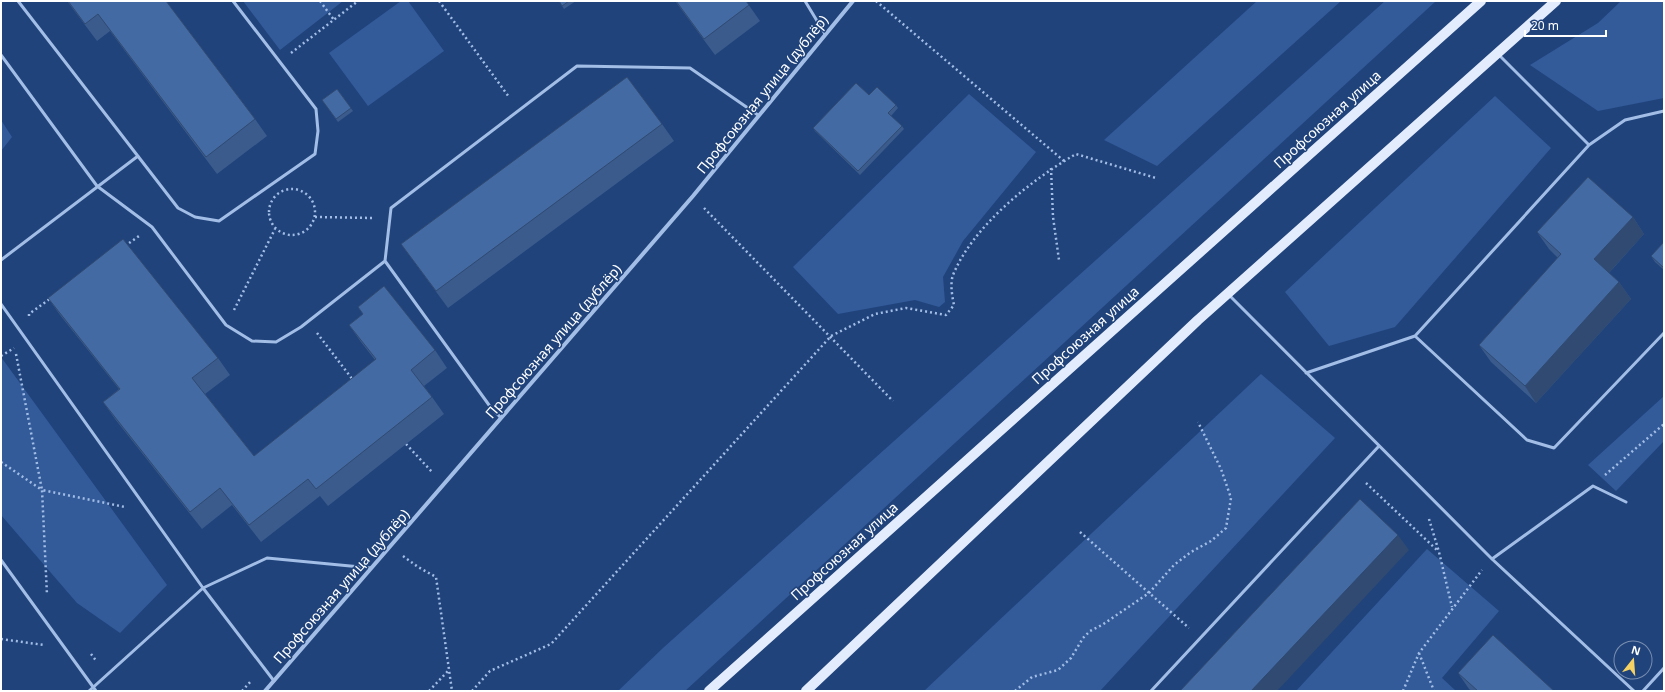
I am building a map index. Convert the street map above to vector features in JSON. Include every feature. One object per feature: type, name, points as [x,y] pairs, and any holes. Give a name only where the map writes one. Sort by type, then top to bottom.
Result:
[{"type":"main road","name":"Профсоюзная улица","points":[[709,691],[1481,1]]},
{"type":"main road","points":[[806,691],[1227,293],[1556,1]]},
{"type":"street","name":"Профсоюзная улица (дублёр)","points":[[265,691],[693,196],[853,1]]},
{"type":"lane","points":[[18,1],[178,208],[195,217],[220,221],[315,154],[318,131],[316,109],[233,1]]},
{"type":"lane","points":[[805,1],[825,34]]},
{"type":"lane","points":[[1497,53],[1589,145]]},
{"type":"lane","points":[[1,55],[97,186],[152,227],[226,325],[252,341],[276,342],[309,321],[385,261]]},
{"type":"lane","points":[[501,418],[485,399],[385,261],[391,208],[577,66],[690,68],[758,115]]},
{"type":"lane","points":[[1306,373],[1415,336],[1589,145],[1625,120],[1664,111]]},
{"type":"lane","points":[[1,260],[138,156]]},
{"type":"lane","points":[[1227,293],[1492,559],[1634,691]]},
{"type":"lane","points":[[1,304],[203,588],[274,681]]},
{"type":"lane","points":[[1415,336],[1527,440],[1554,448],[1664,333]]},
{"type":"lane","points":[[1151,691],[1379,446]]},
{"type":"lane","points":[[1492,559],[1593,486],[1626,502]]},
{"type":"lane","points":[[89,691],[203,588],[267,558],[371,568]]},
{"type":"lane","points":[[1,560],[96,691]]},
{"type":"lane","points":[[1643,691],[1664,668]]},
{"type":"path","points":[[320,1],[334,20]]},
{"type":"path","points":[[280,62],[358,1]]},
{"type":"path","points":[[439,1],[519,110]]},
{"type":"path","points":[[876,1],[1064,161]]},
{"type":"path","points":[[472,691],[490,671],[551,644],[830,336],[875,314],[899,309],[906,308],[946,315],[954,305],[952,291],[953,276],[972,243],[989,221],[1052,168],[1076,154],[1156,178]]},
{"type":"path","points":[[1052,168],[1054,217],[1059,260]]},
{"type":"path","points":[[295,190],[307,194],[314,203],[315,216],[311,228],[300,234],[288,235],[275,229],[270,221],[268,210],[273,198],[281,191],[295,190]]},
{"type":"path","points":[[693,196],[893,401]]},
{"type":"path","points":[[315,216],[390,219]]},
{"type":"path","points":[[120,250],[152,227]]},
{"type":"path","points":[[226,325],[275,229]]},
{"type":"path","points":[[29,322],[29,314],[55,295]]},
{"type":"path","points":[[309,321],[355,383]]},
{"type":"path","points":[[1,356],[14,347],[42,490],[47,597]]},
{"type":"path","points":[[1016,691],[1032,677],[1058,670],[1071,658],[1083,638],[1090,631],[1102,625],[1148,593],[1174,565],[1191,552],[1211,541],[1226,528],[1231,498],[1221,469],[1198,422]]},
{"type":"path","points":[[1593,486],[1664,424]]},
{"type":"path","points":[[406,444],[433,473]]},
{"type":"path","points":[[1,462],[42,490],[128,507]]},
{"type":"path","points":[[1354,472],[1439,552]]},
{"type":"path","points":[[1427,514],[1439,552],[1452,607]]},
{"type":"path","points":[[1080,532],[1200,638]]},
{"type":"path","points":[[390,546],[418,567],[436,577],[452,691]]},
{"type":"path","points":[[1402,691],[1419,653],[1452,607],[1492,559]]},
{"type":"path","points":[[1,640],[65,648]]},
{"type":"path","points":[[88,651],[106,675]]},
{"type":"path","points":[[1419,653],[1434,691]]},
{"type":"path","points":[[429,691],[448,671]]},
{"type":"shaded area","points":[[243,1],[343,1],[280,50]]},
{"type":"shaded area","points":[[401,1],[408,1],[444,51],[368,106],[329,53]]},
{"type":"shaded area","points":[[1257,1],[1341,1],[1157,166],[1104,140]]},
{"type":"shaded area","points":[[1385,1],[1436,1],[685,691],[618,691],[663,648]]},
{"type":"shaded area","points":[[1621,1],[1664,1],[1664,98],[1598,111],[1530,65],[1598,23]]},
{"type":"shaded area","points":[[969,94],[1036,152],[963,241],[943,277],[945,302],[939,307],[915,300],[838,314],[793,267]]},
{"type":"shaded area","points":[[1495,96],[1551,148],[1395,327],[1329,346],[1285,292]]},
{"type":"shaded area","points":[[1,120],[12,137],[1,151]]},
{"type":"shaded area","points":[[1,357],[167,585],[120,633],[77,603],[1,515]]},
{"type":"shaded area","points":[[1261,374],[1335,438],[1100,691],[924,691]]},
{"type":"shaded area","points":[[1664,396],[1664,441],[1616,491],[1588,465]]},
{"type":"shaded area","points":[[1427,549],[1499,611],[1442,678],[1456,691],[1296,691]]},
{"type":"building","points":[[68,1],[166,1],[255,119],[206,157],[98,14],[85,24]]},
{"type":"building","points":[[559,1],[569,1],[562,6]]},
{"type":"building","points":[[676,1],[746,1],[749,5],[704,39]]},
{"type":"building","points":[[627,77],[662,124],[436,291],[401,244]]},
{"type":"building","points":[[856,83],[869,95],[877,87],[896,105],[888,113],[902,126],[858,171],[813,128]]},
{"type":"building","points":[[337,89],[351,108],[336,119],[322,100]]},
{"type":"building","points":[[1588,177],[1633,217],[1594,259],[1619,282],[1525,386],[1479,345],[1561,254],[1537,232]]},
{"type":"building","points":[[123,239],[218,358],[192,378],[254,456],[376,359],[349,325],[363,314],[358,307],[384,286],[435,350],[411,370],[432,397],[316,489],[308,479],[249,525],[220,488],[190,512],[103,402],[120,389],[48,298]]},
{"type":"building","points":[[1664,242],[1664,268],[1651,256]]},
{"type":"building","points":[[1360,499],[1398,535],[1251,691],[1180,691]]},
{"type":"building","points":[[1493,635],[1554,691],[1478,691],[1458,673]]}]
